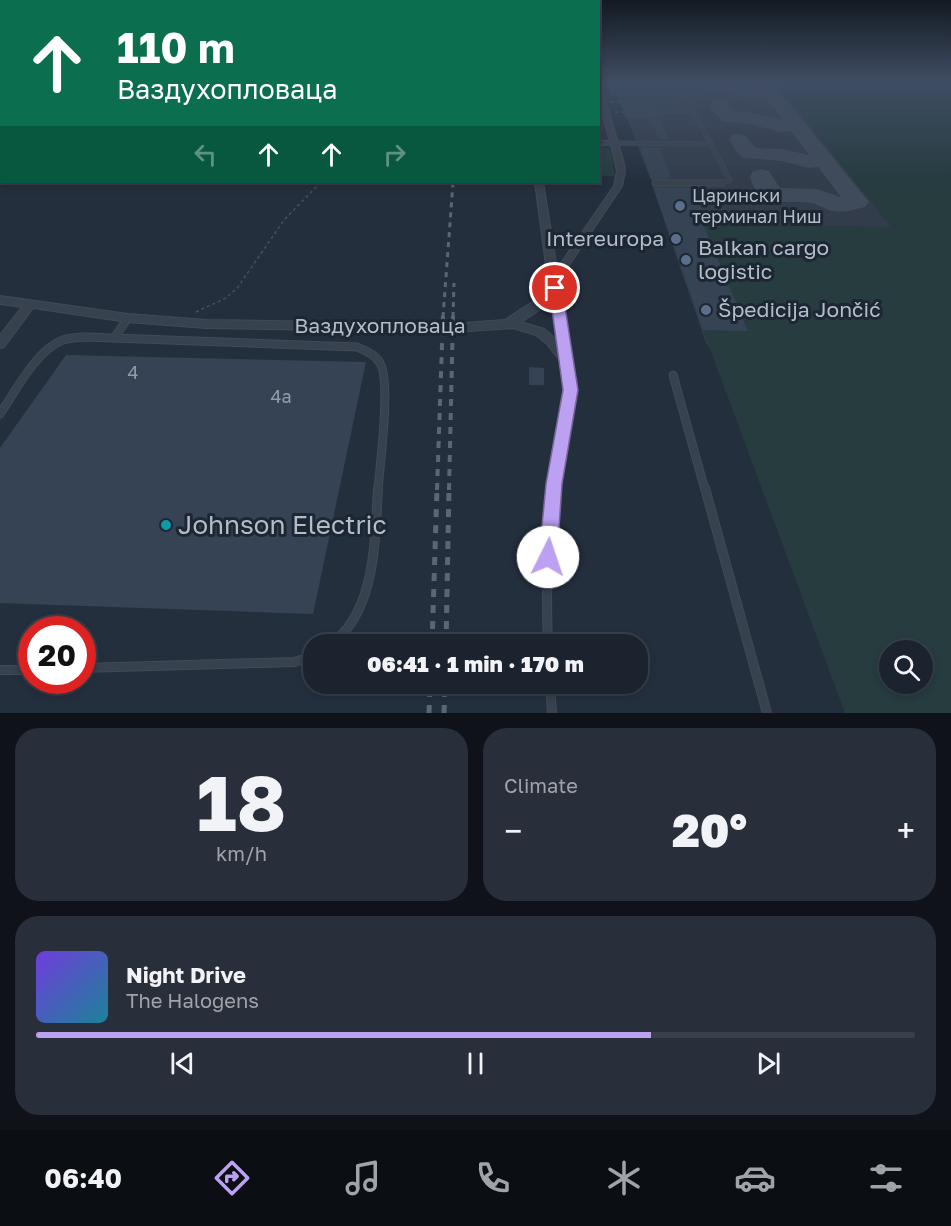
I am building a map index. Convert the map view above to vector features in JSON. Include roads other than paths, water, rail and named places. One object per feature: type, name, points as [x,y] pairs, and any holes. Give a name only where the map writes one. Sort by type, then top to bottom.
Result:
[{"type":"street","points":[[507,324],[535,307],[547,293],[554,278],[562,270],[618,186],[621,171],[606,114]]},
{"type":"street","points":[[600,143],[614,143]]},
{"type":"street","points":[[539,183],[566,360]]},
{"type":"street","name":"Ваздухопловаца","points":[[0,300],[128,318],[316,327],[452,328],[507,324],[540,332],[550,340],[566,360]]},
{"type":"street","points":[[0,344],[30,304]]},
{"type":"lane","points":[[655,183],[729,182],[730,177],[696,114]]},
{"type":"lane","points":[[614,143],[711,144]]},
{"type":"lane","points":[[114,338],[128,318]]},
{"type":"lane","points":[[0,414],[39,357],[45,350],[64,339],[114,338],[357,347],[372,354],[383,364],[385,380],[374,550],[360,611],[343,634]]},
{"type":"lane","points":[[548,634],[546,579],[550,513],[570,390],[566,360]]},
{"type":"lane","points":[[673,375],[766,713]]},
{"type":"lane","points":[[96,668],[294,662],[303,659]]},
{"type":"lane","points":[[0,670],[18,670]]},
{"type":"lane","points":[[551,694],[552,713]]},
{"type":"railway","points":[[443,317],[453,183]]},
{"type":"railway","points":[[453,317],[454,283]]},
{"type":"railway","points":[[437,490],[443,316]]},
{"type":"railway","points":[[449,490],[453,316]]},
{"type":"railway","points":[[432,634],[437,488]]},
{"type":"railway","points":[[446,634],[449,488]]},
{"type":"railway","points":[[429,713],[430,694]]},
{"type":"railway","points":[[444,713],[445,694]]},
{"type":"place","name":"Царински терминал Ниш","points":[[680,206]]},
{"type":"place","name":"Intereuropa","points":[[676,239]]},
{"type":"place","name":"Balkan cargo logistic","points":[[686,260]]},
{"type":"place","name":"Špedicija Jončić","points":[[706,310]]},
{"type":"place","name":"Johnson Electric","points":[[166,525]]}]
